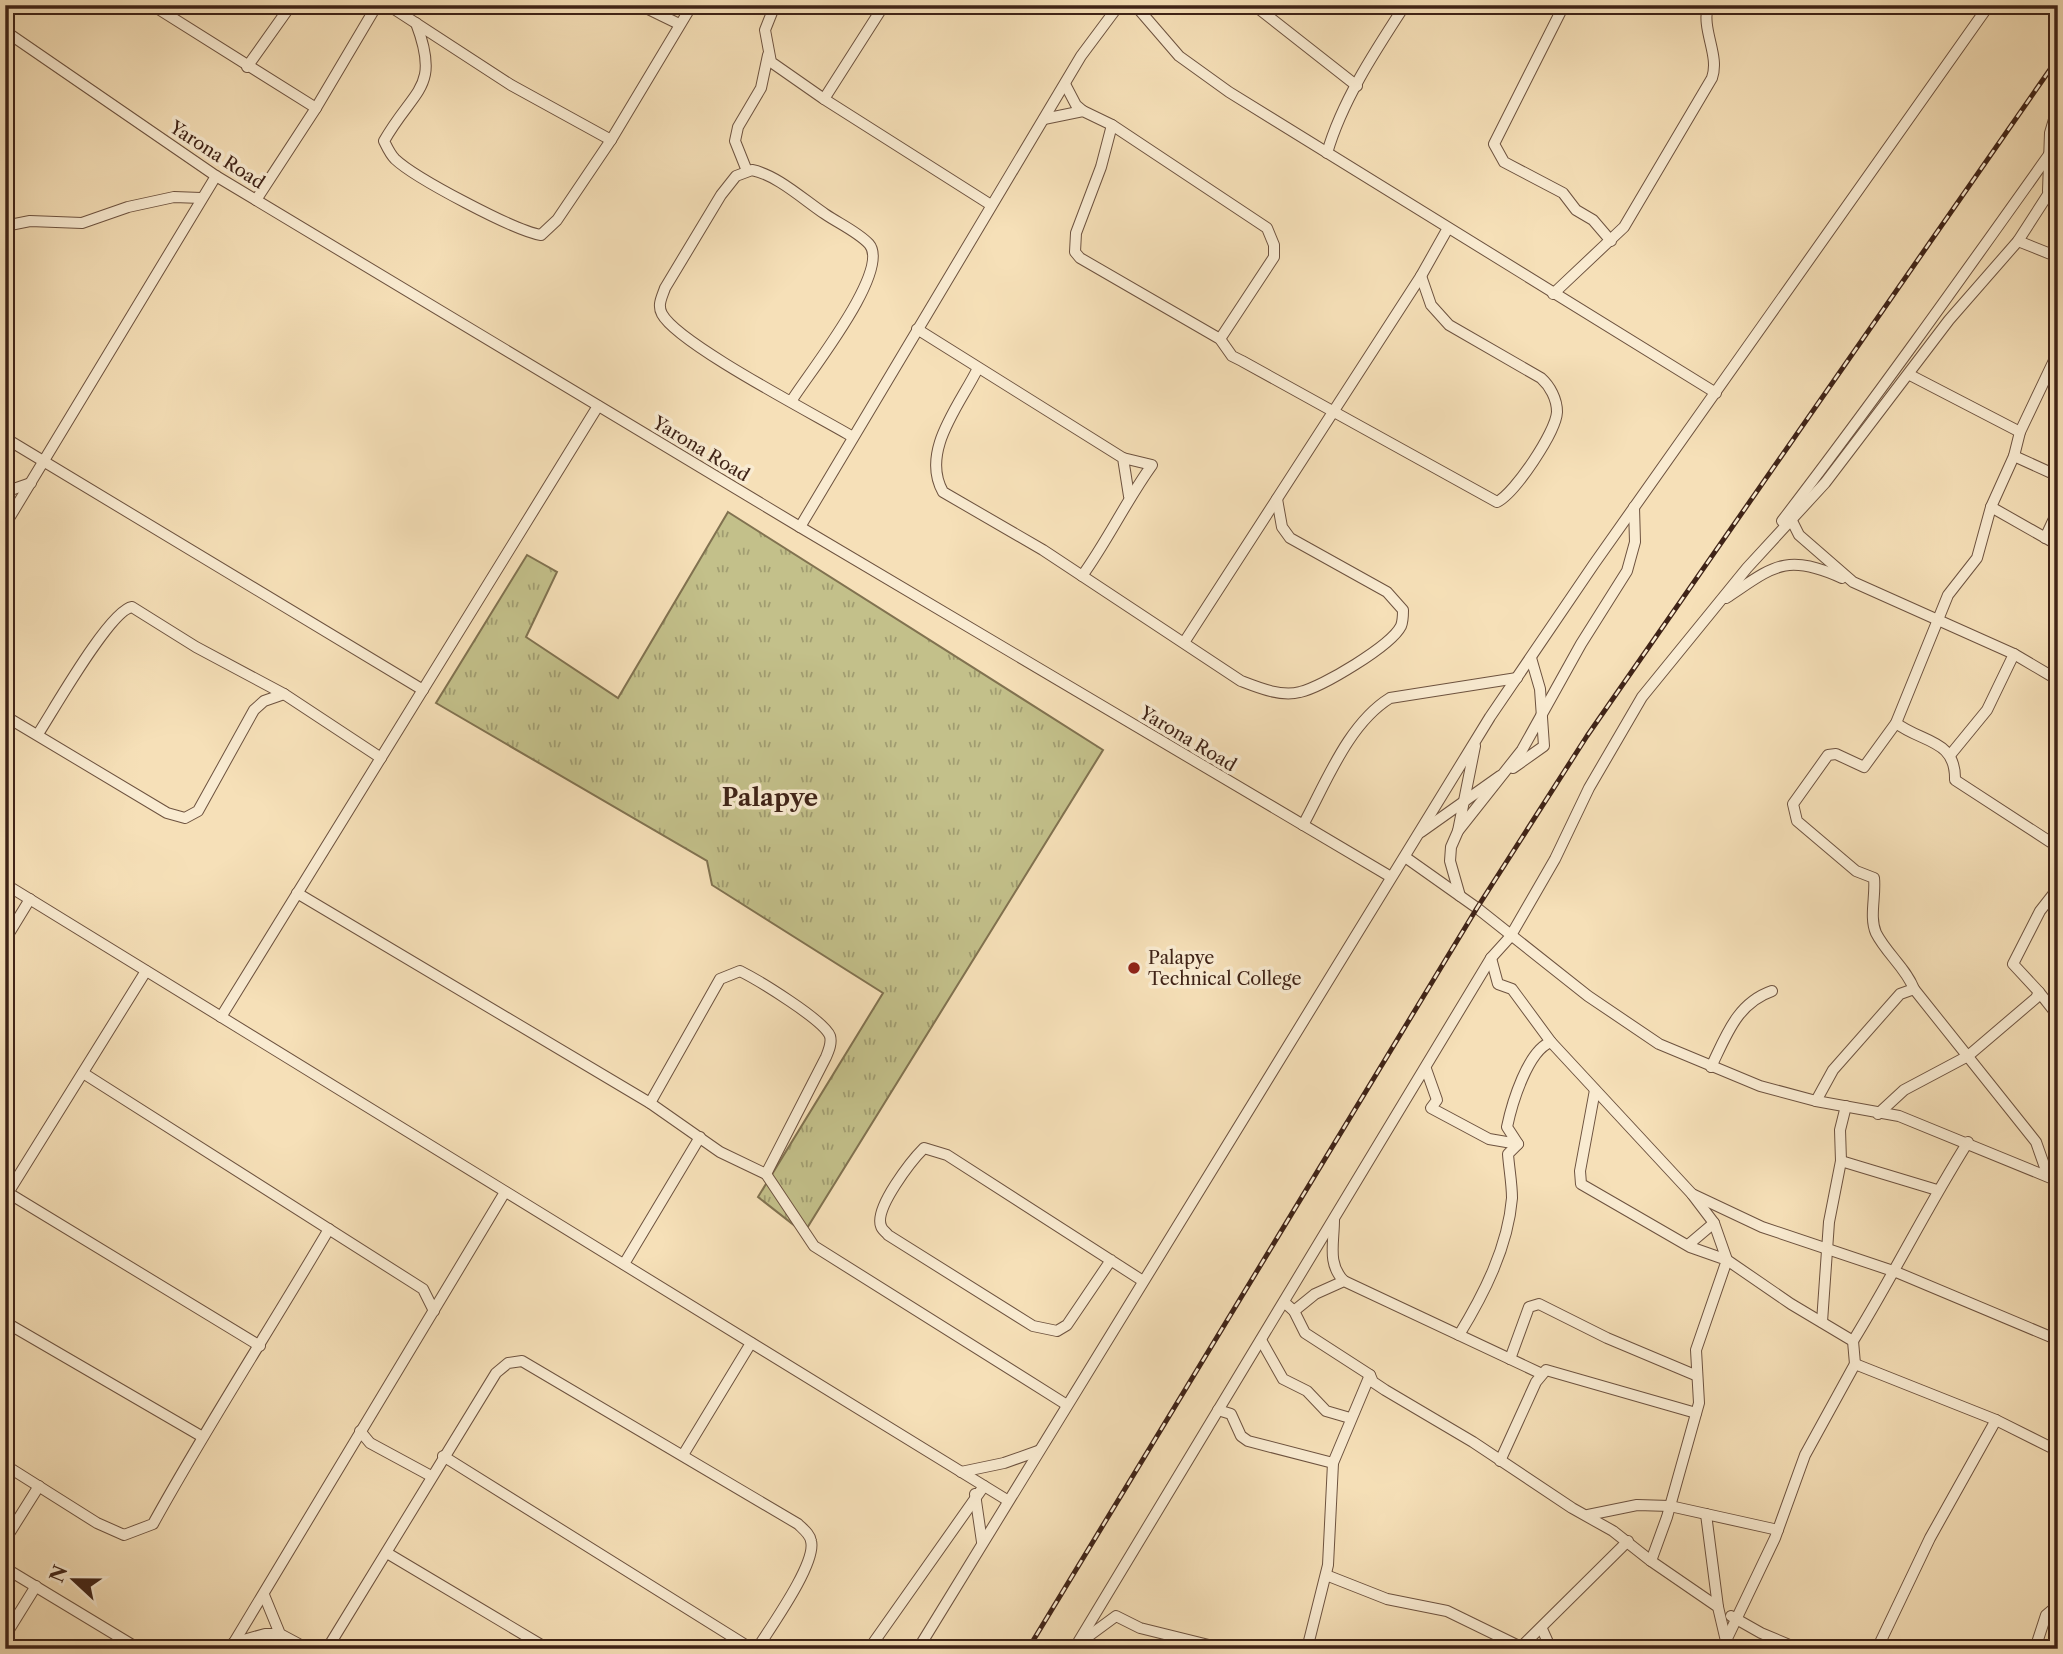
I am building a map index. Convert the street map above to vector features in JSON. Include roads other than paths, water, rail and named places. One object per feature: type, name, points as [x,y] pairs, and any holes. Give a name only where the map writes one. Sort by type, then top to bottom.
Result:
[{"type":"street","points":[[152,5],[316,108]]},
{"type":"street","points":[[247,67],[291,5]]},
{"type":"street","points":[[256,200],[316,108],[377,5]]},
{"type":"street","points":[[387,5],[511,85],[611,140]]},
{"type":"street","points":[[640,5],[680,24]]},
{"type":"street","points":[[416,23],[427,51],[428,70],[420,89],[384,141],[394,158],[474,206],[541,235],[557,220],[611,140],[692,5]]},
{"type":"street","points":[[775,5],[765,30],[771,62],[824,99],[991,205]]},
{"type":"street","points":[[824,99],[884,5]]},
{"type":"street","points":[[800,527],[1081,56],[1119,5]]},
{"type":"street","points":[[1135,5],[1179,56],[1327,153],[1716,393]]},
{"type":"street","points":[[1254,5],[1357,86]]},
{"type":"street","points":[[1327,153],[1333,131],[1405,5]]},
{"type":"street","points":[[1564,5],[1494,144],[1504,162],[1563,193],[1576,210],[1593,220],[1611,241]]},
{"type":"street","points":[[1553,293],[1624,227],[1712,78],[1714,63],[1705,24],[1708,5]]},
{"type":"street","points":[[1974,5],[1980,18]]},
{"type":"street","points":[[918,1649],[1476,738],[1634,507],[1989,5]]},
{"type":"street","name":"Yarona Road","points":[[5,30],[10,39],[216,176],[800,527],[1391,877]]},
{"type":"street","points":[[747,171],[738,155],[737,134],[744,115],[761,88],[768,55]]},
{"type":"street","points":[[1065,84],[1076,105],[1083,111],[1112,125],[1254,218],[1270,236],[1274,257],[1220,339]]},
{"type":"street","points":[[2048,195],[2050,133],[2058,106]]},
{"type":"street","points":[[1044,119],[1083,111]]},
{"type":"street","points":[[1112,125],[1101,167],[1076,233],[1075,252],[1080,258],[1220,339],[1232,356],[1330,412],[1493,502],[1505,498],[1530,467],[1557,414],[1556,404],[1547,384],[1448,325],[1431,305],[1420,276]]},
{"type":"street","points":[[1774,537],[1814,475],[1894,376],[1936,311],[2058,142]]},
{"type":"street","points":[[792,400],[831,344],[871,276],[874,253],[869,244],[794,193],[757,171],[747,171],[736,176],[720,195],[665,288],[659,305],[666,320],[684,338],[853,437]]},
{"type":"street","points":[[8,521],[216,176]]},
{"type":"street","points":[[1075,1647],[1492,958],[1510,937],[1555,859],[1588,788],[1642,697],[1774,537],[1825,483],[1950,320],[2018,241],[2058,179]]},
{"type":"street","points":[[5,226],[30,221],[82,223],[128,207],[174,197],[201,198]]},
{"type":"street","points":[[1185,641],[1420,276],[1448,228]]},
{"type":"street","points":[[2018,241],[2058,257]]},
{"type":"street","points":[[917,329],[1123,457],[1152,466],[1129,496],[1103,546],[1082,576]]},
{"type":"street","points":[[2053,1179],[2036,1142],[1914,989],[1876,932],[1873,915],[1876,894],[1874,878],[1856,871],[1797,821],[1793,804],[1828,755],[1836,754],[1864,767],[1896,723],[1948,595],[1977,558],[1991,508],[2014,456],[2020,432],[2058,352]]},
{"type":"street","points":[[978,368],[941,440],[934,476],[943,492],[1185,641],[1241,681],[1278,693],[1299,693],[1356,664],[1385,643],[1401,625],[1403,610],[1391,594],[1290,538],[1282,527],[1277,499]]},
{"type":"street","points":[[1910,375],[2020,432]]},
{"type":"street","points":[[221,1017],[598,406]]},
{"type":"street","points":[[5,438],[423,690]]},
{"type":"street","points":[[2014,456],[2058,476]]},
{"type":"street","points":[[1123,457],[1129,496]]},
{"type":"street","points":[[8,521],[5,494],[31,483]]},
{"type":"street","points":[[1458,831],[1522,750],[1627,571],[1635,542],[1634,507]]},
{"type":"street","points":[[1991,508],[2058,545]]},
{"type":"street","points":[[2045,538],[2058,510]]},
{"type":"street","points":[[1791,519],[1799,535],[1853,582]]},
{"type":"street","points":[[1717,604],[1765,570],[1800,564],[1853,582],[1916,609],[1937,621],[2014,654],[2058,680]]},
{"type":"street","points":[[38,734],[103,634],[128,607],[284,694],[381,758]]},
{"type":"street","points":[[2014,654],[1987,710],[1951,754],[1955,779],[2058,848]]},
{"type":"street","points":[[1420,832],[1544,746],[1541,689],[1531,658]]},
{"type":"street","points":[[1303,825],[1358,729],[1375,707],[1390,698],[1517,678]]},
{"type":"street","points":[[5,716],[167,813],[185,818],[198,811],[254,710],[264,701],[284,694]]},
{"type":"street","points":[[1896,723],[1951,754]]},
{"type":"street","points":[[1460,896],[1450,861],[1451,847],[1458,831],[1476,738]]},
{"type":"street","points":[[1405,857],[1460,896],[1628,1026],[1658,1044],[1760,1086],[1816,1101],[1899,1116],[2053,1179]]},
{"type":"street","points":[[5,884],[1007,1500]]},
{"type":"street","points":[[2058,888],[2040,911],[2013,964],[2054,1004],[2058,1016]]},
{"type":"street","points":[[297,893],[650,1102],[720,1152],[766,1174],[814,1246],[1067,1405]]},
{"type":"street","points":[[5,940],[30,900]]},
{"type":"street","points":[[1492,958],[1498,984],[1512,989],[1551,1042],[1692,1194],[1714,1223],[1727,1260],[1696,1350],[1695,1374],[1699,1403],[1670,1506],[1651,1561]]},
{"type":"street","points":[[146,971],[6,1194],[260,1346]]},
{"type":"street","points":[[650,1102],[720,979],[740,971],[779,993],[827,1030],[831,1040],[826,1057],[766,1174]]},
{"type":"street","points":[[1816,1101],[1833,1070],[1900,995],[1914,989]]},
{"type":"street","points":[[1711,1067],[1741,1011],[1755,999],[1772,992]]},
{"type":"street","points":[[1878,1114],[1904,1090],[1968,1056],[2036,998],[2039,992]]},
{"type":"street","points":[[1518,1144],[1507,1126],[1532,1058],[1544,1044],[1551,1042]]},
{"type":"street","points":[[1426,1069],[1437,1100],[1431,1108],[1489,1139],[1518,1144]]},
{"type":"street","points":[[83,1073],[423,1289],[434,1311]]},
{"type":"street","points":[[1595,1090],[1579,1177],[1581,1184],[1688,1245],[1727,1260],[1853,1341]]},
{"type":"street","points":[[1822,1322],[1827,1248],[1841,1160],[1840,1130],[1846,1106]]},
{"type":"street","points":[[624,1264],[700,1137]]},
{"type":"street","points":[[1724,1645],[1777,1530],[1805,1455],[1855,1364],[1853,1341],[1896,1272],[1937,1190],[1968,1142]]},
{"type":"street","points":[[1460,1335],[1483,1295],[1500,1250],[1511,1198],[1508,1154],[1518,1144]]},
{"type":"street","points":[[1111,1260],[1067,1325],[1057,1331],[1044,1330],[1009,1312],[888,1235],[881,1226],[881,1216],[909,1164],[924,1148],[932,1148],[1111,1260],[1143,1281]]},
{"type":"street","points":[[1841,1160],[1937,1190]]},
{"type":"street","points":[[2053,1179],[2058,1170]]},
{"type":"street","points":[[231,1646],[505,1192]]},
{"type":"street","points":[[1692,1194],[1762,1227],[1896,1272],[2058,1340]]},
{"type":"street","points":[[1334,1220],[1334,1272],[1344,1282],[1542,1374]]},
{"type":"street","points":[[1688,1245],[1714,1223]]},
{"type":"street","points":[[5,1465],[106,1527],[124,1535],[153,1524],[201,1436],[260,1346],[329,1229]]},
{"type":"street","points":[[1294,1311],[1315,1294],[1344,1282]]},
{"type":"street","points":[[423,1289],[448,1288]]},
{"type":"street","points":[[1284,1302],[1294,1311],[1305,1333],[1370,1375],[1373,1382],[1628,1541],[1651,1561],[1720,1610],[1761,1633],[1799,1649]]},
{"type":"street","points":[[1510,1359],[1529,1307],[1539,1304],[1608,1338],[1695,1374]]},
{"type":"street","points":[[5,1322],[201,1436]]},
{"type":"street","points":[[1261,1340],[1283,1379],[1307,1391],[1326,1410],[1350,1418]]},
{"type":"street","points":[[683,1455],[751,1343]]},
{"type":"street","points":[[327,1649],[387,1553],[430,1476],[496,1373],[508,1363],[522,1361],[798,1524],[812,1543],[809,1562],[757,1649]]},
{"type":"street","points":[[1855,1364],[1996,1420],[2058,1451]]},
{"type":"street","points":[[1500,1461],[1546,1370],[1554,1370],[1696,1413]]},
{"type":"street","points":[[1307,1649],[1326,1575],[1333,1463],[1370,1375]]},
{"type":"street","points":[[1218,1410],[1231,1415],[1241,1436],[1248,1441],[1333,1463]]},
{"type":"street","points":[[1877,1649],[1930,1538],[1996,1420]]},
{"type":"street","points":[[360,1430],[370,1443],[430,1476]]},
{"type":"street","points":[[965,1474],[1039,1451]]},
{"type":"street","points":[[443,1456],[752,1649]]},
{"type":"street","points":[[965,1474],[976,1496],[982,1542]]},
{"type":"street","points":[[5,1539],[39,1486]]},
{"type":"street","points":[[869,1649],[984,1486]]},
{"type":"street","points":[[1588,1515],[1637,1505],[1670,1506],[1777,1530]]},
{"type":"street","points":[[1706,1514],[1724,1645]]},
{"type":"street","points":[[1326,1575],[1387,1599],[1447,1611],[1521,1648],[1628,1541]]},
{"type":"street","points":[[387,1553],[548,1649]]},
{"type":"street","points":[[5,1568],[139,1649]]},
{"type":"street","points":[[5,1636],[36,1586]]},
{"type":"street","points":[[264,1595],[280,1634]]},
{"type":"street","points":[[2035,1649],[2046,1615],[2058,1605]]},
{"type":"street","points":[[1075,1647],[1116,1616],[1152,1632],[1225,1649]]},
{"type":"street","points":[[1542,1629],[1551,1649]]},
{"type":"street","points":[[231,1646],[265,1634],[280,1634],[308,1649]]},
{"type":"railway","points":[[1028,1649],[1477,908],[1587,736],[2058,58]]},
{"type":"place","name":"Palapye Technical College","points":[[1134,968]]},
{"type":"district","name":"Palapye","points":[[770,798]]}]
